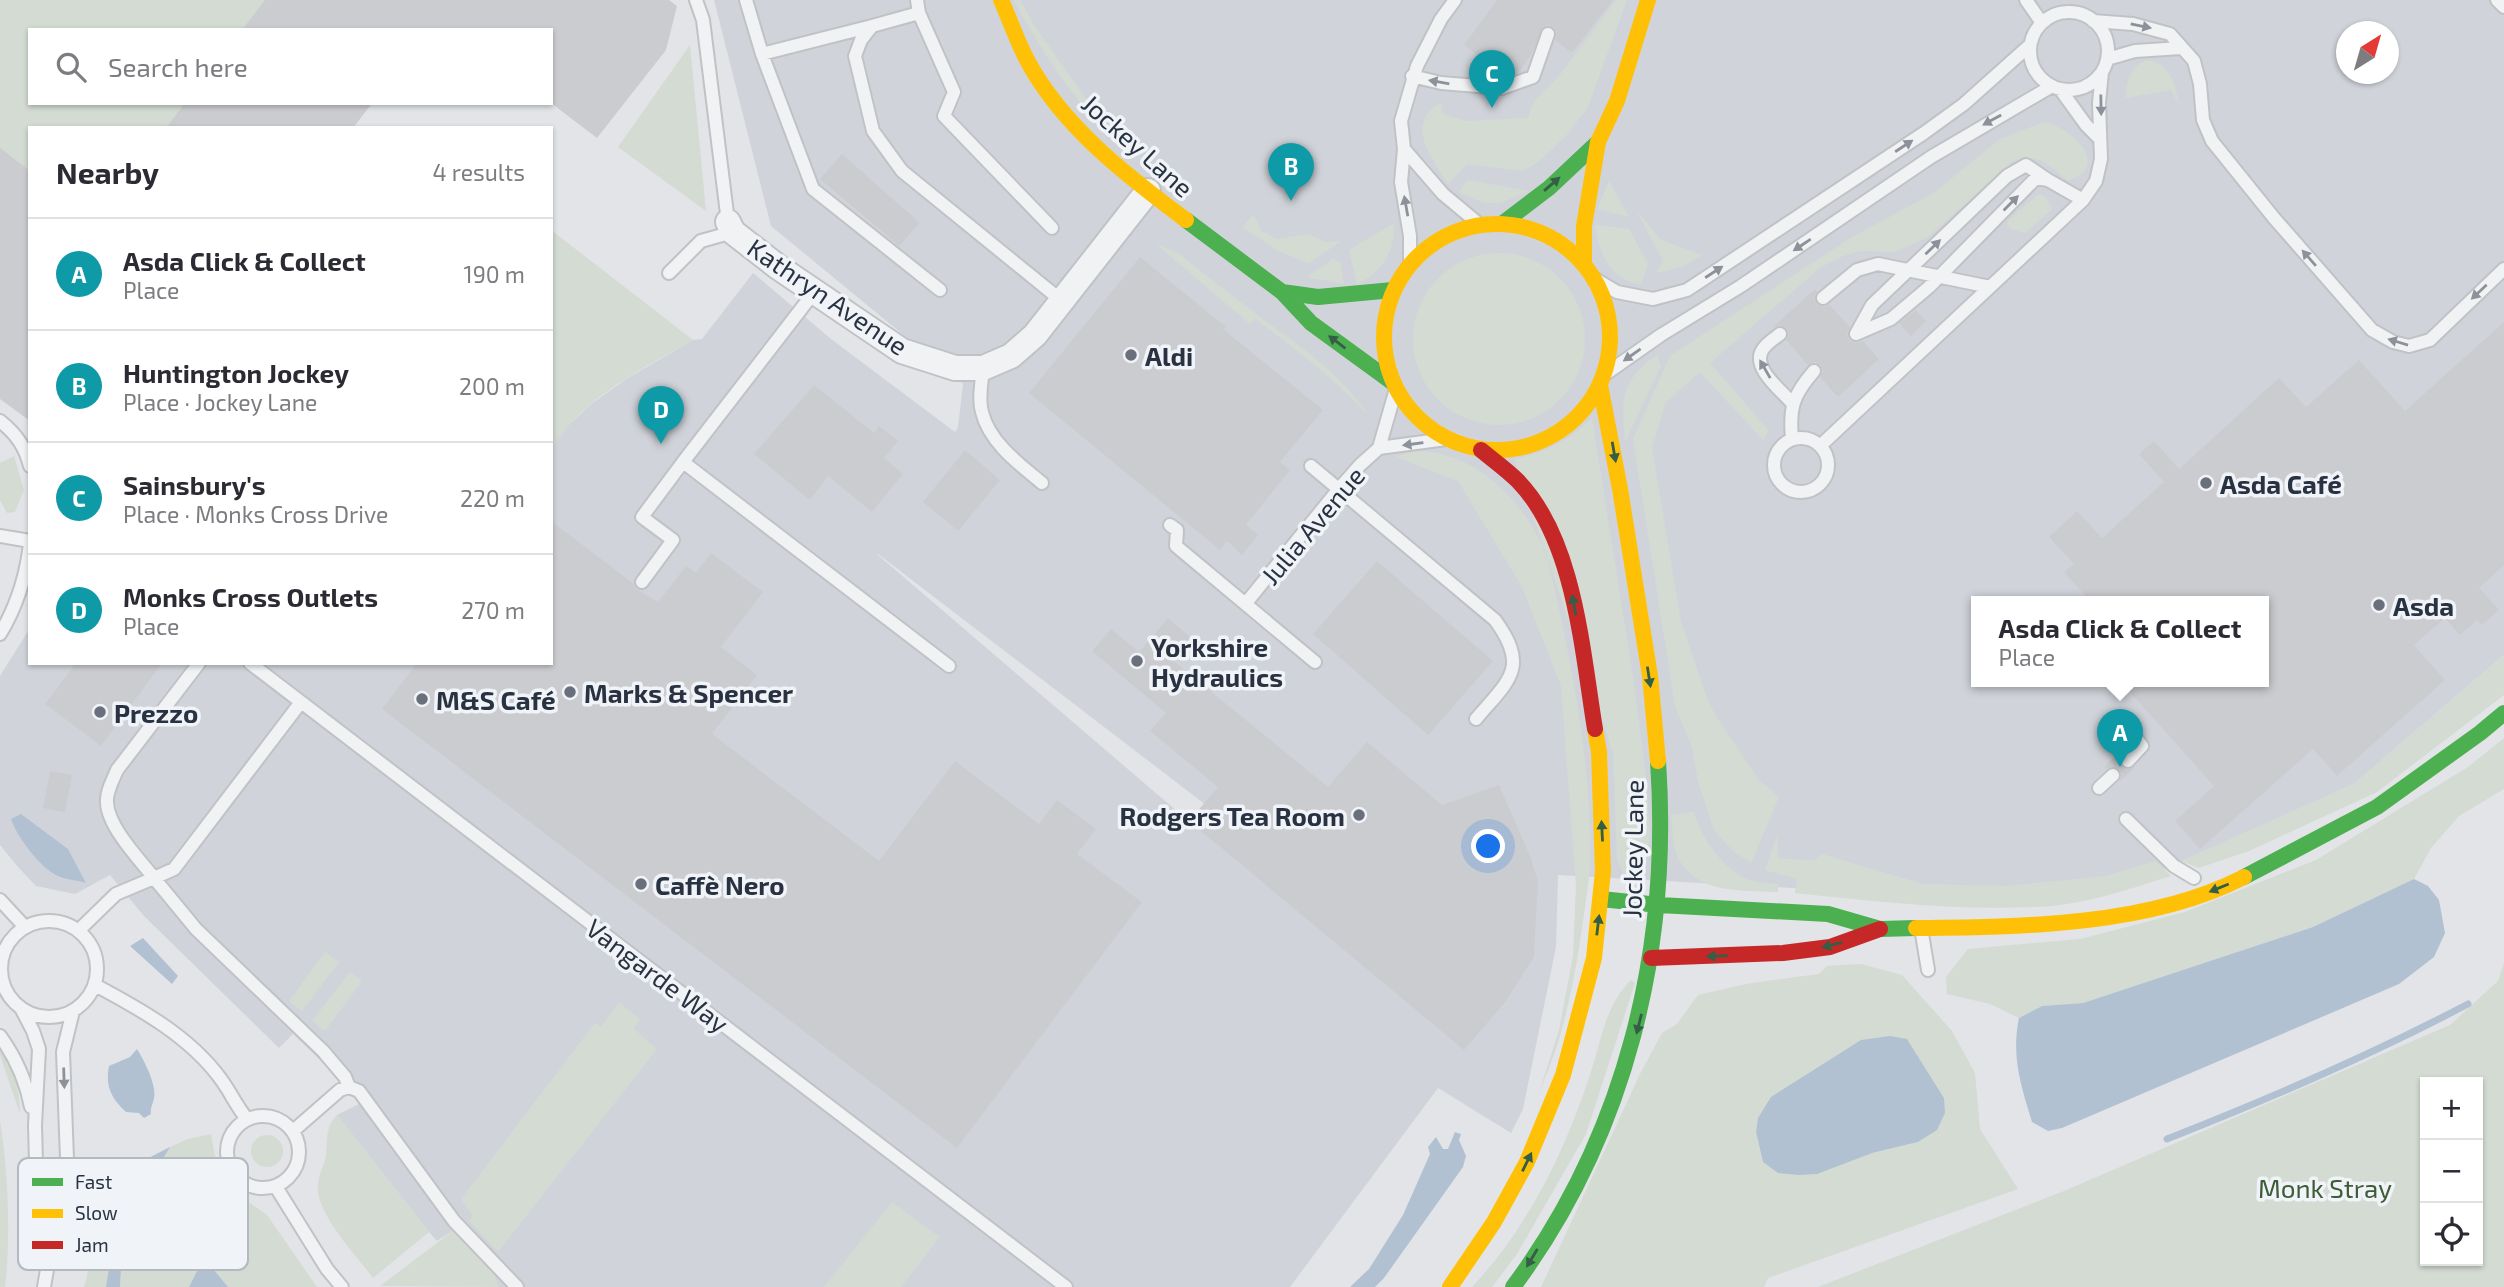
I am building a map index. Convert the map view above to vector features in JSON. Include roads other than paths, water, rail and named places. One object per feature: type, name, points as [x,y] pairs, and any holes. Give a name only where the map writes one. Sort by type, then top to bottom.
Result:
[{"type":"street","name":"Jockey Lane","points":[[1002,0],[1027,60],[1053,99],[1083,133],[1148,191],[1282,292],[1311,323],[1394,386]]},
{"type":"street","points":[[1584,264],[1584,226],[1598,142],[1617,101],[1647,0]]},
{"type":"street","points":[[1503,223],[1549,188],[1598,142]]},
{"type":"street","name":"Kathryn Avenue","points":[[730,227],[815,292],[902,351],[955,368],[983,368],[1011,356],[1035,335],[1148,191]]},
{"type":"street","points":[[1503,223],[1533,229],[1560,243],[1584,264],[1595,279],[1607,310],[1610,343],[1602,380],[1580,415],[1551,437],[1517,449],[1481,450],[1446,439],[1417,418],[1394,386],[1385,359],[1383,336],[1385,312],[1393,290],[1410,263],[1430,245],[1453,232],[1479,224],[1503,223]]},
{"type":"street","name":"Jockey Lane","points":[[1282,292],[1318,297],[1393,290]]},
{"type":"street","name":"Jockey Lane","points":[[1513,1287],[1582,1175],[1615,1104],[1640,1022],[1659,905],[1661,844],[1656,724],[1602,380]]},
{"type":"street","name":"Jockey Lane","points":[[1450,1287],[1494,1222],[1527,1162],[1563,1075],[1594,958],[1603,871],[1600,752],[1572,593],[1562,558],[1549,525],[1519,482],[1481,450]]},
{"type":"street","points":[[1601,899],[1659,905],[1828,914],[1880,929],[2006,927],[2141,913],[2224,887],[2377,807],[2504,713]]},
{"type":"street","points":[[2230,866],[2302,847]]},
{"type":"street","points":[[2171,885],[2200,876]]},
{"type":"street","points":[[2080,919],[2137,896]]},
{"type":"street","points":[[1651,957],[1783,953],[1830,947],[1880,929]]},
{"type":"lane","points":[[669,273],[701,242],[730,227],[703,20],[696,0]]},
{"type":"lane","points":[[746,0],[762,54],[813,189],[940,290]]},
{"type":"lane","points":[[1410,263],[1410,236],[1401,182],[1404,149],[1401,121],[1412,76],[1441,19],[1455,0]]},
{"type":"lane","points":[[2026,0],[2042,23]]},
{"type":"lane","points":[[2497,0],[2504,7]]},
{"type":"lane","points":[[762,54],[872,26],[918,6],[954,92],[944,116],[1052,228]]},
{"type":"lane","points":[[2181,48],[2135,51],[2105,66],[2094,81],[2072,90],[2056,87],[2042,79],[2031,57],[2031,45],[2042,23],[2051,16],[2073,12],[2093,21],[2133,24],[2170,34],[2194,61],[2200,85],[2203,120],[2212,141],[2274,218],[2372,330],[2393,342],[2409,346],[2430,340],[2504,269]]},
{"type":"lane","points":[[1820,446],[2083,200],[2096,181],[2101,159],[2099,103],[2106,38],[2093,21]]},
{"type":"lane","points":[[872,26],[861,40],[855,56],[873,131],[902,171],[1062,301]]},
{"type":"lane","points":[[1412,76],[1441,83],[1502,88],[1533,77],[1548,34]]},
{"type":"lane","points":[[1595,279],[1617,292],[1653,299],[1687,290],[1924,133],[1964,104],[2031,45]]},
{"type":"lane","points":[[2056,87],[2100,139]]},
{"type":"lane","points":[[1602,380],[1661,335],[1741,286],[1931,157],[2056,87]]},
{"type":"lane","points":[[1404,149],[1443,194],[1479,224]]},
{"type":"lane","points":[[2048,180],[2036,178],[1940,276],[1891,319],[1856,334],[1872,305],[2007,176],[2026,165],[2083,200]]},
{"type":"lane","points":[[1823,298],[1857,270],[1878,264],[1990,287]]},
{"type":"lane","points":[[642,582],[673,540],[642,517],[815,292]]},
{"type":"lane","points":[[1780,334],[1763,348],[1759,358],[1760,367],[1793,404]]},
{"type":"lane","points":[[983,368],[981,411],[991,435],[1042,483]]},
{"type":"lane","points":[[1793,439],[1790,417],[1793,404],[1800,388],[1814,371]]},
{"type":"lane","name":"Julia Avenue","points":[[1379,448],[1394,386]]},
{"type":"lane","points":[[0,421],[25,448],[28,459]]},
{"type":"lane","points":[[1807,438],[1820,446],[1828,461],[1826,477],[1814,490],[1796,492],[1781,484],[1774,470],[1774,462],[1780,448],[1793,439],[1807,438]]},
{"type":"lane","name":"Julia Avenue","points":[[1247,623],[1251,607],[1338,490],[1360,465],[1379,448],[1446,439]]},
{"type":"lane","points":[[682,462],[949,666]]},
{"type":"lane","points":[[1311,466],[1495,620],[1508,637],[1514,665],[1508,681],[1476,719]]},
{"type":"lane","points":[[1170,525],[1177,530],[1176,546],[1315,662]]},
{"type":"lane","points":[[0,536],[28,543]]},
{"type":"lane","points":[[0,634],[14,612],[28,560]]},
{"type":"lane","points":[[1224,602],[1233,591]]},
{"type":"lane","points":[[197,665],[117,771],[106,804],[115,826],[196,929],[323,1051],[345,1077],[349,1087]]},
{"type":"lane","name":"Vangarde Way","points":[[253,665],[1066,1287]]},
{"type":"lane","points":[[78,931],[117,894],[174,869],[301,702]]},
{"type":"lane","points":[[2128,761],[2141,746],[2134,735]]},
{"type":"lane","points":[[2099,788],[2113,775]]},
{"type":"lane","points":[[2129,821],[2174,866],[2200,876]]},
{"type":"lane","points":[[0,900],[25,927]]},
{"type":"lane","points":[[38,922],[66,924],[89,942],[95,955],[95,985],[86,1000],[73,1011],[48,1018],[34,1016],[12,1001],[1,977],[1,962],[5,948],[13,936],[25,927],[38,922]]},
{"type":"lane","points":[[1921,928],[1928,970]]},
{"type":"lane","points":[[95,985],[137,1007],[179,1036],[220,1077],[247,1119]]},
{"type":"lane","points":[[22,1010],[39,1049],[36,1158]]},
{"type":"lane","points":[[67,1158],[62,1052],[73,1011]]},
{"type":"lane","points":[[0,1036],[11,1052],[27,1088],[35,1125]]},
{"type":"lane","points":[[293,1131],[340,1090],[349,1087],[359,1091],[454,1221],[517,1287]]},
{"type":"lane","points":[[229,1158],[227,1145],[238,1126],[247,1119],[267,1116],[277,1118],[293,1131],[298,1141],[298,1163],[286,1181],[276,1187],[254,1188],[248,1184]]},
{"type":"lane","points":[[276,1187],[320,1259],[342,1287]]},
{"type":"water","points":[[21,814],[68,849],[86,883],[58,876],[37,859],[24,843],[11,819]]},
{"type":"water","points":[[2414,879],[2428,886],[2439,900],[2445,933],[2434,957],[2399,984],[2062,1128],[2048,1131],[2032,1122],[2017,1058],[2019,1018],[2042,1006],[2083,1003],[2313,927]]},
{"type":"water","points":[[143,938],[178,976],[172,984],[130,946]]},
{"type":"water","points":[[1890,1036],[1907,1039],[1944,1098],[1945,1113],[1937,1130],[1918,1142],[1872,1153],[1817,1174],[1778,1173],[1763,1162],[1756,1132],[1758,1118],[1771,1097],[1861,1040]]},
{"type":"water","points":[[137,1049],[154,1086],[151,1114],[144,1118],[139,1113],[126,1112],[121,1107],[110,1091],[108,1080],[109,1066],[130,1057]]},
{"type":"water","points":[[1455,1132],[1461,1134],[1459,1140],[1466,1156],[1463,1167],[1384,1278],[1375,1287],[1350,1287],[1369,1269],[1403,1215],[1430,1154],[1428,1147],[1436,1137],[1443,1149],[1448,1149]]},
{"type":"water","points":[[170,1147],[163,1158],[149,1158]]},
{"type":"water","points":[[109,1270],[121,1270],[120,1287],[106,1287]]},
{"type":"water","points":[[198,1270],[214,1270],[228,1287],[189,1287]]},
{"type":"waterway","points":[[2167,1139],[2319,1076],[2468,1004]]},
{"type":"place","name":"Sainsbury's","points":[[1492,108]]},
{"type":"place","name":"Huntington Jockey","points":[[1291,201]]},
{"type":"place","name":"Aldi","points":[[1131,355]]},
{"type":"place","name":"Monks Cross Outlets","points":[[661,444]]},
{"type":"place","name":"Asda Café","points":[[2206,483]]},
{"type":"place","name":"Asda","points":[[2379,605]]},
{"type":"place","name":"Yorkshire Hydraulics","points":[[1137,661]]},
{"type":"place","name":"Marks & Spencer","points":[[570,692]]},
{"type":"place","name":"M&S Café","points":[[422,699]]},
{"type":"place","name":"Prezzo","points":[[100,712]]},
{"type":"place","name":"Asda Click & Collect","points":[[2120,767]]},
{"type":"place","name":"Rodgers Tea Room","points":[[1359,815]]},
{"type":"place","name":"Caffè Nero","points":[[641,884]]},
{"type":"park label","name":"Monk Stray","points":[[2325,1187]]}]
